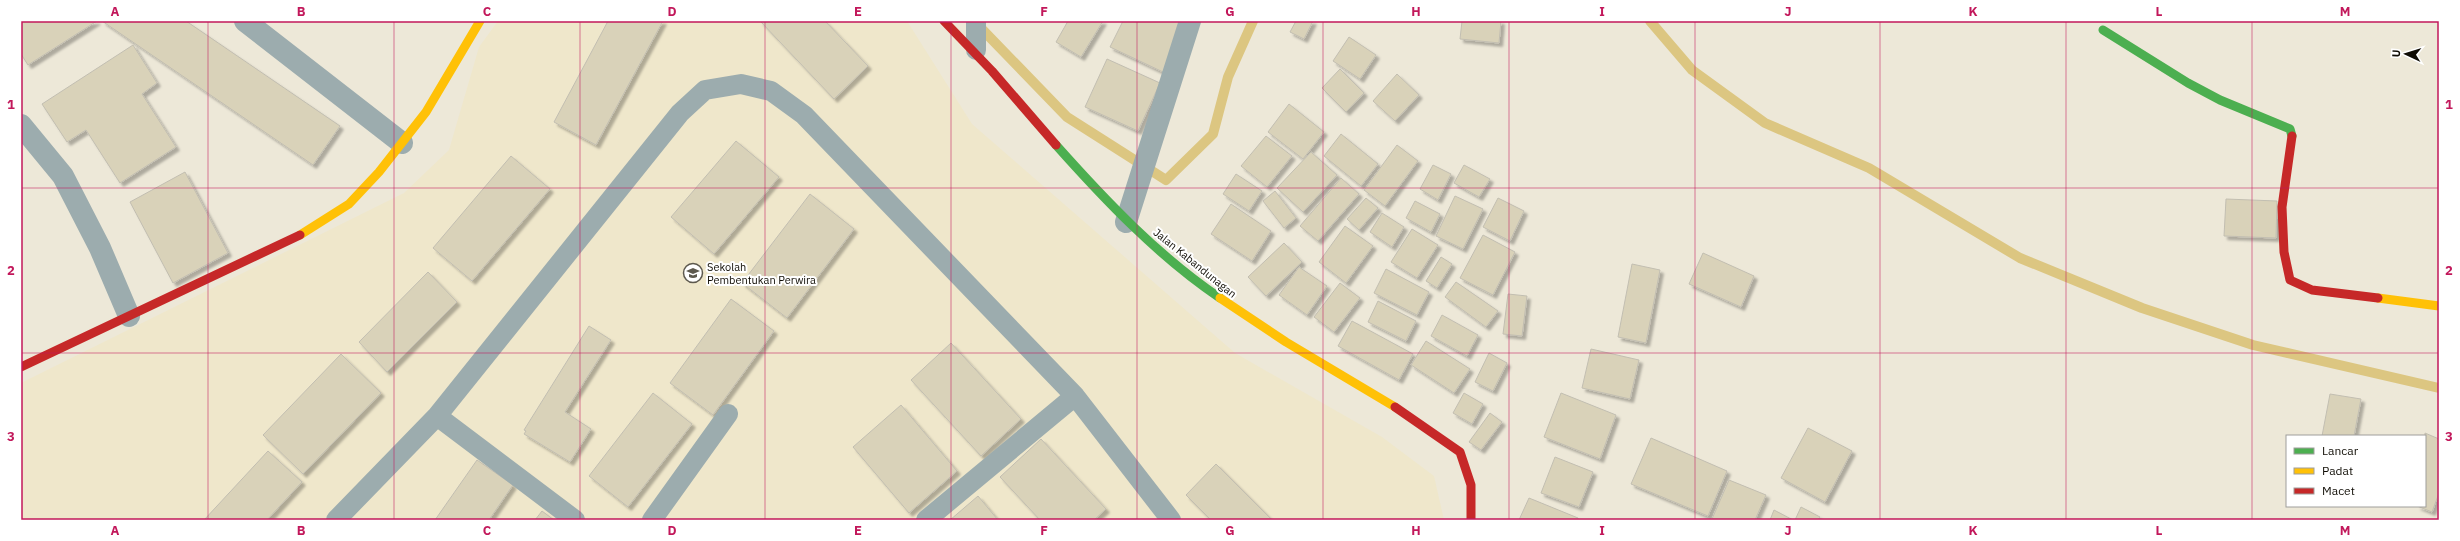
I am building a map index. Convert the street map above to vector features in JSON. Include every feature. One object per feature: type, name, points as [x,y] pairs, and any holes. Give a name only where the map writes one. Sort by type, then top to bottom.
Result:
[{"type":"street","points":[[245,21],[402,143]]},
{"type":"street","points":[[21,367],[299,236],[349,204],[379,172],[426,112],[480,21]]},
{"type":"street","name":"Jalan Kabandunagan","points":[[944,21],[976,50],[1066,156],[1126,222],[1222,302],[1335,370],[1460,452],[1467,465],[1473,493],[1471,520]]},
{"type":"street","points":[[1126,222],[1190,21]]},
{"type":"street","points":[[2103,30],[2188,83],[2220,100],[2290,129],[2293,140],[2283,192],[2282,242],[2290,280],[2312,290],[2439,306]]},
{"type":"street","points":[[21,125],[63,176],[100,248],[129,316]]},
{"type":"lane","points":[[976,21],[976,50]]},
{"type":"lane","points":[[336,520],[437,416],[680,113],[705,90],[742,84],[771,91],[804,115],[1075,396],[1171,520]]},
{"type":"lane","points":[[926,520],[1075,396]]},
{"type":"lane","points":[[652,520],[728,414]]},
{"type":"lane","points":[[437,416],[575,520]]},
{"type":"shaded area","name":"Sekolah Pembentukan Perwira","points":[[498,21],[907,21],[972,124],[1235,353],[1382,437],[1434,476],[1444,520],[21,520],[21,383],[404,193],[449,150],[479,47]]},
{"type":"building","points":[[21,21],[97,21],[28,65],[21,54]]},
{"type":"building","points":[[102,21],[186,21],[340,126],[313,165]]},
{"type":"building","points":[[608,21],[663,21],[596,145],[554,122]]},
{"type":"building","points":[[760,21],[825,21],[868,66],[834,99]]},
{"type":"building","points":[[1068,21],[1103,21],[1081,57],[1056,42]]},
{"type":"building","points":[[1123,21],[1186,21],[1163,72],[1110,47]]},
{"type":"building","points":[[1296,21],[1313,21],[1304,39],[1290,32]]},
{"type":"building","points":[[1462,21],[1501,21],[1499,43],[1460,39]]},
{"type":"building","points":[[1349,37],[1376,55],[1360,79],[1333,61]]},
{"type":"building","points":[[133,45],[157,83],[142,94],[176,147],[120,183],[86,130],[67,142],[42,104]]},
{"type":"building","points":[[1107,59],[1160,83],[1138,131],[1085,107]]},
{"type":"building","points":[[1340,69],[1364,93],[1346,112],[1322,88]]},
{"type":"building","points":[[1397,74],[1419,95],[1395,121],[1373,101]]},
{"type":"building","points":[[1289,104],[1324,132],[1303,159],[1268,132]]},
{"type":"building","points":[[1341,134],[1378,164],[1361,186],[1324,156]]},
{"type":"building","points":[[1266,136],[1292,156],[1267,187],[1241,166]]},
{"type":"building","points":[[736,141],[779,177],[714,254],[671,217]]},
{"type":"building","points":[[1397,145],[1418,161],[1385,206],[1364,190]]},
{"type":"building","points":[[1311,152],[1337,175],[1303,212],[1277,188]]},
{"type":"building","points":[[511,156],[550,189],[472,281],[433,248]]},
{"type":"building","points":[[1433,165],[1451,174],[1438,200],[1420,189]]},
{"type":"building","points":[[1464,165],[1490,179],[1479,197],[1454,183]]},
{"type":"building","points":[[185,172],[228,253],[173,283],[130,202]]},
{"type":"building","points":[[1236,174],[1262,191],[1249,211],[1223,194]]},
{"type":"building","points":[[1341,178],[1359,194],[1318,241],[1300,226]]},
{"type":"building","points":[[1275,191],[1296,218],[1284,228],[1263,201]]},
{"type":"building","points":[[810,194],[854,229],[787,318],[742,283]]},
{"type":"building","points":[[1455,196],[1483,209],[1463,249],[1436,236]]},
{"type":"building","points":[[1366,198],[1378,208],[1359,230],[1347,219]]},
{"type":"building","points":[[1498,198],[1524,211],[1510,241],[1483,227]]},
{"type":"building","points":[[2226,199],[2277,201],[2276,238],[2224,236]]},
{"type":"building","points":[[1415,201],[1440,214],[1431,232],[1406,218]]},
{"type":"building","points":[[1231,204],[1271,231],[1252,261],[1211,234]]},
{"type":"building","points":[[1382,213],[1404,227],[1392,247],[1370,232]]},
{"type":"building","points":[[1345,226],[1373,246],[1346,283],[1319,262]]},
{"type":"building","points":[[1412,229],[1438,245],[1417,278],[1391,262]]},
{"type":"building","points":[[1483,235],[1515,252],[1493,295],[1460,278]]},
{"type":"building","points":[[1284,243],[1302,262],[1266,296],[1248,277]]},
{"type":"building","points":[[1703,253],[1754,276],[1741,307],[1689,284]]},
{"type":"building","points":[[1441,257],[1452,264],[1437,288],[1426,281]]},
{"type":"building","points":[[1632,264],[1660,270],[1646,343],[1618,337]]},
{"type":"building","points":[[1299,267],[1327,286],[1307,315],[1279,295]]},
{"type":"building","points":[[1386,269],[1429,292],[1417,315],[1374,293]]},
{"type":"building","points":[[428,272],[457,302],[387,372],[359,342]]},
{"type":"building","points":[[1456,282],[1498,311],[1486,327],[1445,297]]},
{"type":"building","points":[[1340,283],[1360,298],[1334,332],[1314,317]]},
{"type":"building","points":[[1508,294],[1527,296],[1522,336],[1503,334]]},
{"type":"building","points":[[731,299],[774,331],[713,415],[670,383]]},
{"type":"building","points":[[1378,301],[1416,321],[1406,341],[1368,322]]},
{"type":"building","points":[[1442,315],[1478,335],[1467,356],[1431,336]]},
{"type":"building","points":[[1352,321],[1413,354],[1399,380],[1338,346]]},
{"type":"building","points":[[589,326],[611,340],[565,412],[591,429],[570,462],[524,434],[526,431],[524,430]]},
{"type":"building","points":[[1426,341],[1470,369],[1454,393],[1411,365]]},
{"type":"building","points":[[951,343],[1021,419],[981,456],[911,380]]},
{"type":"building","points":[[1591,349],[1639,360],[1630,399],[1582,388]]},
{"type":"building","points":[[1489,353],[1507,363],[1493,391],[1475,382]]},
{"type":"building","points":[[341,354],[381,393],[303,474],[263,435]]},
{"type":"building","points":[[653,393],[692,424],[628,507],[589,476]]},
{"type":"building","points":[[1464,393],[1483,404],[1472,424],[1453,413]]},
{"type":"building","points":[[1561,393],[1616,415],[1600,459],[1544,437]]},
{"type":"building","points":[[2330,394],[2361,399],[2354,435],[2322,435]]},
{"type":"building","points":[[901,405],[957,471],[909,513],[853,447]]},
{"type":"building","points":[[1490,413],[1502,422],[1481,450],[1469,442]]},
{"type":"building","points":[[1808,428],[1852,451],[1825,502],[1781,478]]},
{"type":"building","points":[[2425,433],[2439,439],[2439,493],[2432,512],[2420,507],[2426,507]]},
{"type":"building","points":[[1651,438],[1727,471],[1708,516],[1631,484]]},
{"type":"building","points":[[1041,439],[1106,509],[1094,520],[1040,520],[1000,477]]},
{"type":"building","points":[[268,451],[302,482],[267,520],[204,520]]},
{"type":"building","points":[[1555,457],[1593,472],[1579,507],[1541,493]]},
{"type":"building","points":[[477,460],[513,485],[489,520],[435,520]]},
{"type":"building","points":[[1216,464],[1272,520],[1211,520],[1186,495]]},
{"type":"building","points":[[1729,480],[1766,495],[1755,520],[1712,519]]},
{"type":"building","points":[[978,496],[998,520],[950,520]]},
{"type":"building","points":[[1529,498],[1578,518],[1578,520],[1519,520]]},
{"type":"building","points":[[1801,507],[1820,517],[1818,520],[1795,520]]},
{"type":"building","points":[[1774,510],[1793,520],[1770,520]]},
{"type":"building","points":[[542,511],[554,520],[535,520]]},
{"type":"waterway","points":[[977,24],[1067,117],[1166,180],[1213,134],[1228,77],[1253,21]]},
{"type":"waterway","points":[[1650,21],[1692,70],[1765,123],[1869,168],[2020,258],[2142,308],[2253,345],[2439,388]]},
{"type":"traffic: fast","points":[[2103,30],[2188,83],[2220,100],[2290,129],[2292,136]]},
{"type":"traffic: fast","points":[[1056,145],[1113,207],[1154,246],[1197,282],[1220,298]]},
{"type":"traffic: slow","points":[[300,235],[349,204],[379,172],[426,112],[480,21]]},
{"type":"traffic: slow","points":[[1220,298],[1286,342],[1395,407]]},
{"type":"traffic: slow","points":[[2378,298],[2439,306]]},
{"type":"traffic: jam","points":[[944,21],[992,71],[1056,145]]},
{"type":"traffic: jam","points":[[2292,136],[2282,207],[2284,252],[2290,280],[2312,290],[2378,298]]},
{"type":"traffic: jam","points":[[21,367],[300,235]]},
{"type":"traffic: jam","points":[[1395,407],[1460,452],[1471,485],[1471,520]]},
{"type":"place","name":"Sekolah Pembentukan Perwira","points":[[693,273]]}]
